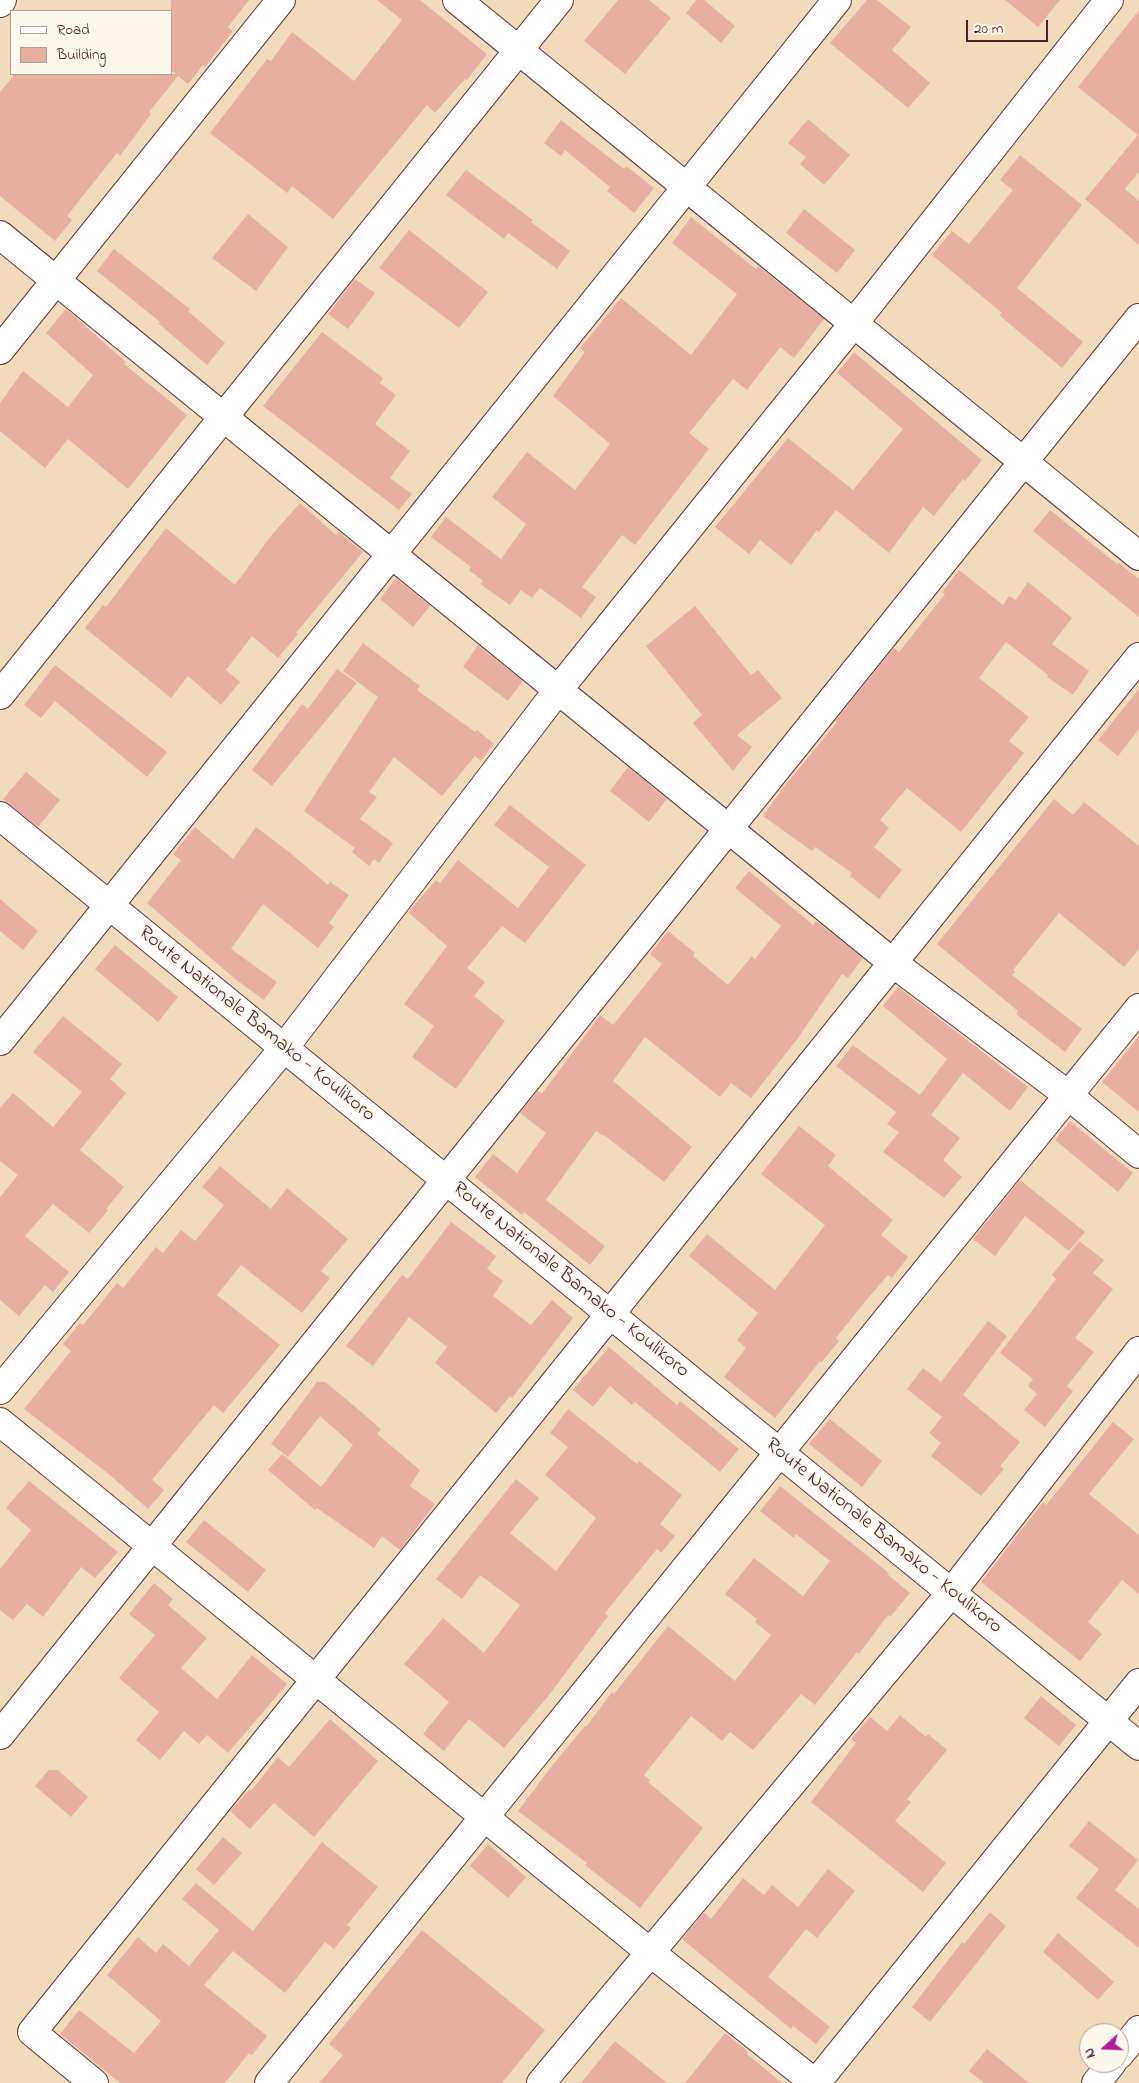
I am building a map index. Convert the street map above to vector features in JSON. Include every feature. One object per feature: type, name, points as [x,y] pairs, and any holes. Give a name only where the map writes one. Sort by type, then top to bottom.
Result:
[{"type":"street","points":[[0,350],[282,0]]},
{"type":"street","points":[[457,0],[1139,556]]},
{"type":"street","points":[[0,695],[559,0]]},
{"type":"street","points":[[0,1041],[837,0]]},
{"type":"street","points":[[0,1390],[284,1048],[558,690],[854,323],[1109,0]]},
{"type":"street","points":[[0,235],[893,963],[1068,1095],[1139,1154]]},
{"type":"street","points":[[0,1735],[1139,318]]},
{"type":"street","points":[[94,2083],[32,2032],[1139,657]]},
{"type":"street","name":"Route Nationale Bamako - Koulikoro","points":[[0,816],[1139,1746]]},
{"type":"street","points":[[269,2083],[1139,1008]]},
{"type":"street","points":[[541,2083],[951,1592],[1139,1351]]},
{"type":"street","points":[[0,1422],[651,1953],[816,2083],[1139,1683]]},
{"type":"street","points":[[1129,2042],[1139,2030]]},
{"type":"street","points":[[1096,2083],[1104,2073]]},
{"type":"building","points":[[171,0],[249,0],[228,27],[233,31],[205,67],[203,65],[188,84],[178,76],[149,112],[151,114],[120,156],[117,153],[67,216],[72,220],[55,241],[0,196],[0,92],[14,75],[176,74],[172,71]]},
{"type":"building","points":[[377,0],[420,0],[487,54],[467,80],[465,79],[435,113],[427,105],[333,219],[292,186],[287,193],[210,133],[267,59],[271,61],[292,32],[354,81],[402,20]]},
{"type":"building","points":[[618,0],[649,0],[671,18],[625,74],[584,41]]},
{"type":"building","points":[[696,0],[704,0],[735,26],[721,43],[686,13]]},
{"type":"building","points":[[867,0],[877,0],[911,27],[892,50],[930,83],[908,108],[830,43]]},
{"type":"building","points":[[1005,0],[1060,0],[1038,27]]},
{"type":"building","points":[[1139,10],[1139,172],[1125,189],[1139,201],[1139,245],[1085,199],[1138,135],[1078,87]]},
{"type":"building","points":[[808,119],[850,155],[824,185],[800,164],[806,157],[788,143]]},
{"type":"building","points":[[561,120],[624,169],[626,166],[654,188],[634,213],[607,191],[610,187],[565,150],[561,156],[544,143]]},
{"type":"building","points":[[1020,155],[1082,205],[1017,288],[1083,342],[1062,368],[999,315],[1002,313],[932,255],[952,231],[969,244],[1013,190],[1000,180]]},
{"type":"building","points":[[466,170],[533,220],[531,222],[570,251],[557,269],[508,233],[504,239],[446,195]]},
{"type":"building","points":[[804,209],[855,250],[837,273],[786,233]]},
{"type":"building","points":[[248,214],[288,247],[256,291],[212,258]]},
{"type":"building","points":[[691,217],[756,269],[758,266],[824,319],[794,358],[780,347],[747,390],[733,379],[689,433],[709,449],[635,545],[622,535],[582,587],[596,597],[581,618],[540,588],[532,598],[521,590],[510,605],[480,584],[483,581],[469,570],[471,567],[431,537],[446,517],[501,559],[526,524],[492,497],[527,452],[575,490],[610,444],[553,396],[585,352],[580,348],[621,298],[691,355],[737,294],[672,243]]},
{"type":"building","points":[[409,230],[488,292],[459,328],[379,268]]},
{"type":"building","points":[[114,249],[190,309],[188,311],[225,343],[207,365],[159,324],[160,322],[97,271]]},
{"type":"building","points":[[355,279],[375,293],[348,329],[328,314]]},
{"type":"building","points":[[66,309],[126,362],[124,364],[187,415],[128,489],[68,439],[45,468],[0,431],[0,403],[23,371],[68,407],[93,375],[46,333]]},
{"type":"building","points":[[322,332],[383,378],[380,383],[396,395],[375,424],[410,451],[390,478],[412,494],[399,510],[263,406]]},
{"type":"building","points":[[854,352],[982,460],[965,481],[963,479],[934,516],[923,507],[889,553],[836,510],[819,532],[817,530],[791,565],[760,540],[749,554],[715,527],[788,438],[853,490],[903,429],[837,373]]},
{"type":"building","points":[[300,503],[336,535],[339,532],[363,552],[296,633],[298,634],[278,658],[252,636],[226,670],[240,682],[221,705],[188,676],[171,698],[85,628],[103,605],[106,607],[166,528],[235,585],[270,537]]},
{"type":"building","points":[[1050,510],[1117,564],[1119,563],[1139,579],[1139,617],[1033,531]]},
{"type":"building","points":[[959,570],[1003,605],[1009,596],[1016,600],[1028,582],[1072,618],[1052,644],[1089,671],[1073,695],[1047,677],[1048,675],[1006,642],[979,678],[1029,717],[1009,741],[1024,753],[961,832],[907,788],[880,820],[889,828],[874,847],[902,870],[879,899],[850,876],[852,873],[815,847],[812,851],[763,816],[783,788],[837,722],[835,721],[894,648],[899,652],[945,594],[942,592]]},
{"type":"building","points":[[396,578],[430,606],[413,627],[380,599]]},
{"type":"building","points":[[695,606],[751,675],[758,670],[782,698],[737,735],[752,747],[733,771],[693,723],[702,715],[646,646]]},
{"type":"building","points":[[363,643],[420,686],[417,690],[475,732],[477,730],[494,744],[481,761],[475,756],[442,796],[394,757],[369,792],[377,797],[360,819],[393,843],[379,863],[374,859],[369,866],[352,852],[355,848],[304,811],[378,697],[343,671]]},
{"type":"building","points":[[478,645],[523,681],[508,701],[463,667]]},
{"type":"building","points":[[55,665],[167,752],[147,777],[55,701],[41,718],[24,705]]},
{"type":"building","points":[[337,669],[357,683],[272,786],[252,770],[302,704],[308,709]]},
{"type":"building","points":[[1139,689],[1139,729],[1118,756],[1098,740]]},
{"type":"building","points":[[628,767],[667,799],[649,822],[610,791]]},
{"type":"building","points":[[26,772],[60,800],[38,827],[3,799]]},
{"type":"building","points":[[1054,799],[1073,815],[1084,802],[1139,846],[1139,949],[1124,967],[1059,913],[1013,970],[1015,972],[1012,975],[1082,1029],[1065,1052],[1016,1014],[1018,1011],[937,944]]},
{"type":"building","points":[[510,805],[586,865],[525,943],[502,926],[467,968],[485,982],[474,996],[505,1021],[456,1089],[412,1057],[434,1026],[404,1004],[447,946],[408,912],[436,880],[440,883],[458,860],[518,908],[549,867],[494,825]]},
{"type":"building","points":[[195,827],[233,859],[256,827],[328,885],[330,882],[349,895],[329,923],[334,927],[318,948],[263,904],[231,949],[277,982],[264,1000],[235,979],[147,903],[181,860],[173,854]]},
{"type":"building","points":[[749,871],[813,925],[816,921],[863,958],[848,978],[842,974],[798,1038],[751,1098],[731,1083],[720,1097],[645,1037],[613,1081],[692,1147],[664,1182],[604,1135],[596,1131],[546,1200],[605,1246],[590,1265],[524,1212],[522,1215],[475,1177],[493,1154],[517,1173],[546,1133],[520,1113],[538,1091],[542,1094],[600,1015],[613,1025],[662,964],[650,954],[668,931],[695,953],[693,956],[728,985],[752,956],[755,959],[781,926],[735,888]]},
{"type":"building","points":[[0,899],[38,931],[23,950],[0,931]]},
{"type":"building","points":[[115,945],[178,997],[158,1022],[95,969]]},
{"type":"building","points":[[898,987],[1028,1087],[1010,1111],[963,1073],[931,1115],[960,1138],[943,1160],[962,1177],[944,1198],[883,1152],[899,1132],[887,1124],[896,1112],[836,1066],[853,1045],[920,1095],[947,1059],[883,1006]]},
{"type":"building","points":[[63,1016],[122,1064],[110,1079],[126,1093],[80,1150],[124,1187],[89,1233],[53,1204],[25,1236],[69,1272],[53,1292],[45,1285],[19,1316],[0,1300],[0,1197],[18,1175],[0,1161],[0,1108],[13,1093],[53,1127],[82,1092],[33,1052]]},
{"type":"building","points":[[1139,1036],[1139,1112],[1102,1082]]},
{"type":"building","points":[[1070,1121],[1133,1173],[1118,1192],[1055,1140]]},
{"type":"building","points":[[799,1126],[836,1155],[828,1166],[893,1220],[881,1235],[908,1257],[892,1278],[888,1275],[863,1304],[836,1338],[839,1341],[821,1363],[820,1361],[775,1418],[724,1377],[746,1348],[737,1340],[758,1313],[689,1256],[707,1234],[775,1290],[825,1225],[761,1174]]},
{"type":"building","points":[[220,1166],[271,1209],[287,1188],[348,1239],[321,1271],[330,1278],[302,1313],[241,1265],[217,1295],[280,1345],[223,1413],[214,1405],[152,1480],[164,1490],[148,1509],[110,1475],[24,1409],[71,1351],[63,1344],[80,1323],[83,1325],[117,1283],[123,1288],[156,1247],[163,1253],[181,1230],[195,1241],[224,1205],[202,1187]]},
{"type":"building","points":[[1020,1180],[1085,1232],[1069,1251],[1025,1216],[995,1256],[973,1239]]},
{"type":"building","points":[[451,1222],[496,1256],[487,1269],[503,1281],[493,1296],[531,1325],[552,1300],[573,1318],[512,1398],[510,1396],[496,1413],[435,1363],[447,1347],[409,1317],[373,1366],[346,1346],[402,1275],[408,1279]]},
{"type":"building","points":[[1079,1241],[1104,1260],[1093,1273],[1113,1289],[1075,1338],[1094,1352],[1067,1386],[1073,1391],[1045,1427],[1024,1410],[1037,1394],[1028,1386],[1033,1379],[1000,1353],[1056,1279],[1052,1275]]},
{"type":"building","points":[[988,1321],[1007,1336],[963,1395],[1020,1442],[1000,1466],[1004,1469],[981,1496],[931,1456],[941,1443],[929,1433],[942,1417],[907,1389],[923,1368],[941,1382]]},
{"type":"building","points":[[609,1347],[677,1405],[680,1401],[739,1449],[720,1472],[635,1402],[632,1405],[610,1386],[593,1407],[573,1390]]},
{"type":"building","points":[[317,1382],[325,1382],[346,1399],[381,1429],[377,1434],[420,1470],[410,1486],[435,1504],[400,1550],[382,1536],[374,1548],[317,1508],[315,1510],[268,1470],[282,1454],[321,1487],[353,1445],[320,1416],[288,1457],[271,1444]]},
{"type":"building","points":[[568,1409],[637,1464],[639,1461],[682,1495],[660,1524],[675,1536],[661,1553],[657,1549],[605,1613],[608,1616],[549,1695],[504,1748],[469,1719],[444,1751],[423,1734],[449,1702],[404,1664],[443,1618],[484,1653],[520,1605],[480,1575],[462,1599],[436,1579],[516,1479],[539,1498],[510,1533],[556,1571],[596,1518],[545,1475],[568,1447],[550,1433]]},
{"type":"building","points":[[830,1419],[882,1461],[862,1487],[809,1444]]},
{"type":"building","points":[[1113,1422],[1134,1439],[1089,1494],[1139,1535],[1139,1594],[1122,1580],[1088,1622],[1102,1634],[1080,1661],[981,1582],[1043,1502],[1046,1505]]},
{"type":"building","points":[[29,1481],[118,1552],[95,1578],[81,1567],[43,1617],[27,1604],[13,1620],[0,1610],[0,1569],[31,1530],[6,1508]]},
{"type":"building","points":[[780,1486],[889,1573],[887,1574],[910,1593],[890,1617],[888,1615],[859,1654],[857,1652],[815,1705],[801,1694],[753,1750],[730,1732],[722,1741],[691,1716],[644,1775],[650,1780],[648,1782],[703,1828],[640,1908],[585,1865],[587,1863],[518,1811],[551,1767],[586,1727],[612,1692],[614,1694],[668,1626],[735,1681],[771,1635],[755,1622],[757,1619],[725,1594],[754,1558],[803,1596],[830,1561],[796,1534],[794,1538],[760,1511]]},
{"type":"building","points":[[204,1520],[266,1570],[248,1592],[186,1542]]},
{"type":"building","points":[[154,1583],[173,1599],[168,1605],[207,1638],[181,1668],[217,1699],[252,1655],[287,1684],[228,1753],[207,1735],[199,1744],[184,1731],[160,1760],[136,1740],[159,1712],[119,1678],[155,1635],[129,1614]]},
{"type":"building","points":[[1041,1696],[1076,1725],[1059,1746],[1024,1718]]},
{"type":"building","points":[[900,1715],[926,1737],[928,1734],[947,1750],[907,1799],[911,1802],[895,1821],[946,1863],[923,1892],[811,1802],[856,1743],[851,1739],[870,1717],[887,1731]]},
{"type":"building","points":[[330,1719],[378,1761],[314,1837],[274,1803],[250,1829],[230,1811],[249,1790],[251,1791],[278,1757],[289,1767]]},
{"type":"building","points":[[49,1770],[58,1770],[88,1797],[71,1817],[35,1786]]},
{"type":"building","points":[[1089,1821],[1138,1860],[1115,1890],[1139,1909],[1139,1948],[1076,1898],[1099,1869],[1069,1846]]},
{"type":"building","points":[[223,1837],[242,1853],[214,1885],[196,1869]]},
{"type":"building","points":[[322,1842],[378,1887],[347,1925],[351,1928],[334,1949],[325,1942],[285,1993],[233,1951],[204,1985],[267,2036],[252,2055],[249,2053],[225,2083],[120,2083],[60,2034],[79,2010],[134,2053],[161,2021],[107,1975],[138,1937],[156,1953],[163,1944],[189,1966],[219,1930],[182,1899],[196,1883],[253,1931]]},
{"type":"building","points":[[488,1844],[526,1877],[508,1898],[470,1866]]},
{"type":"building","points":[[828,1869],[855,1891],[817,1938],[806,1929],[768,1977],[830,2027],[816,2044],[793,2026],[791,2029],[682,1939],[704,1913],[711,1919],[743,1878],[764,1895],[772,1885],[798,1907]]},
{"type":"building","points":[[990,1912],[1006,1926],[930,2022],[912,2007],[962,1942],[964,1944]]},
{"type":"building","points":[[422,1930],[545,2030],[502,2083],[319,2083],[343,2055],[329,2044]]},
{"type":"building","points":[[1058,1933],[1114,1982],[1098,2000],[1043,1952]]},
{"type":"building","points":[[725,2033],[748,2052],[747,2054],[782,2083],[685,2083]]},
{"type":"building","points":[[615,2041],[667,2083],[581,2083]]},
{"type":"building","points":[[987,2049],[1029,2083],[984,2083],[969,2071]]}]
